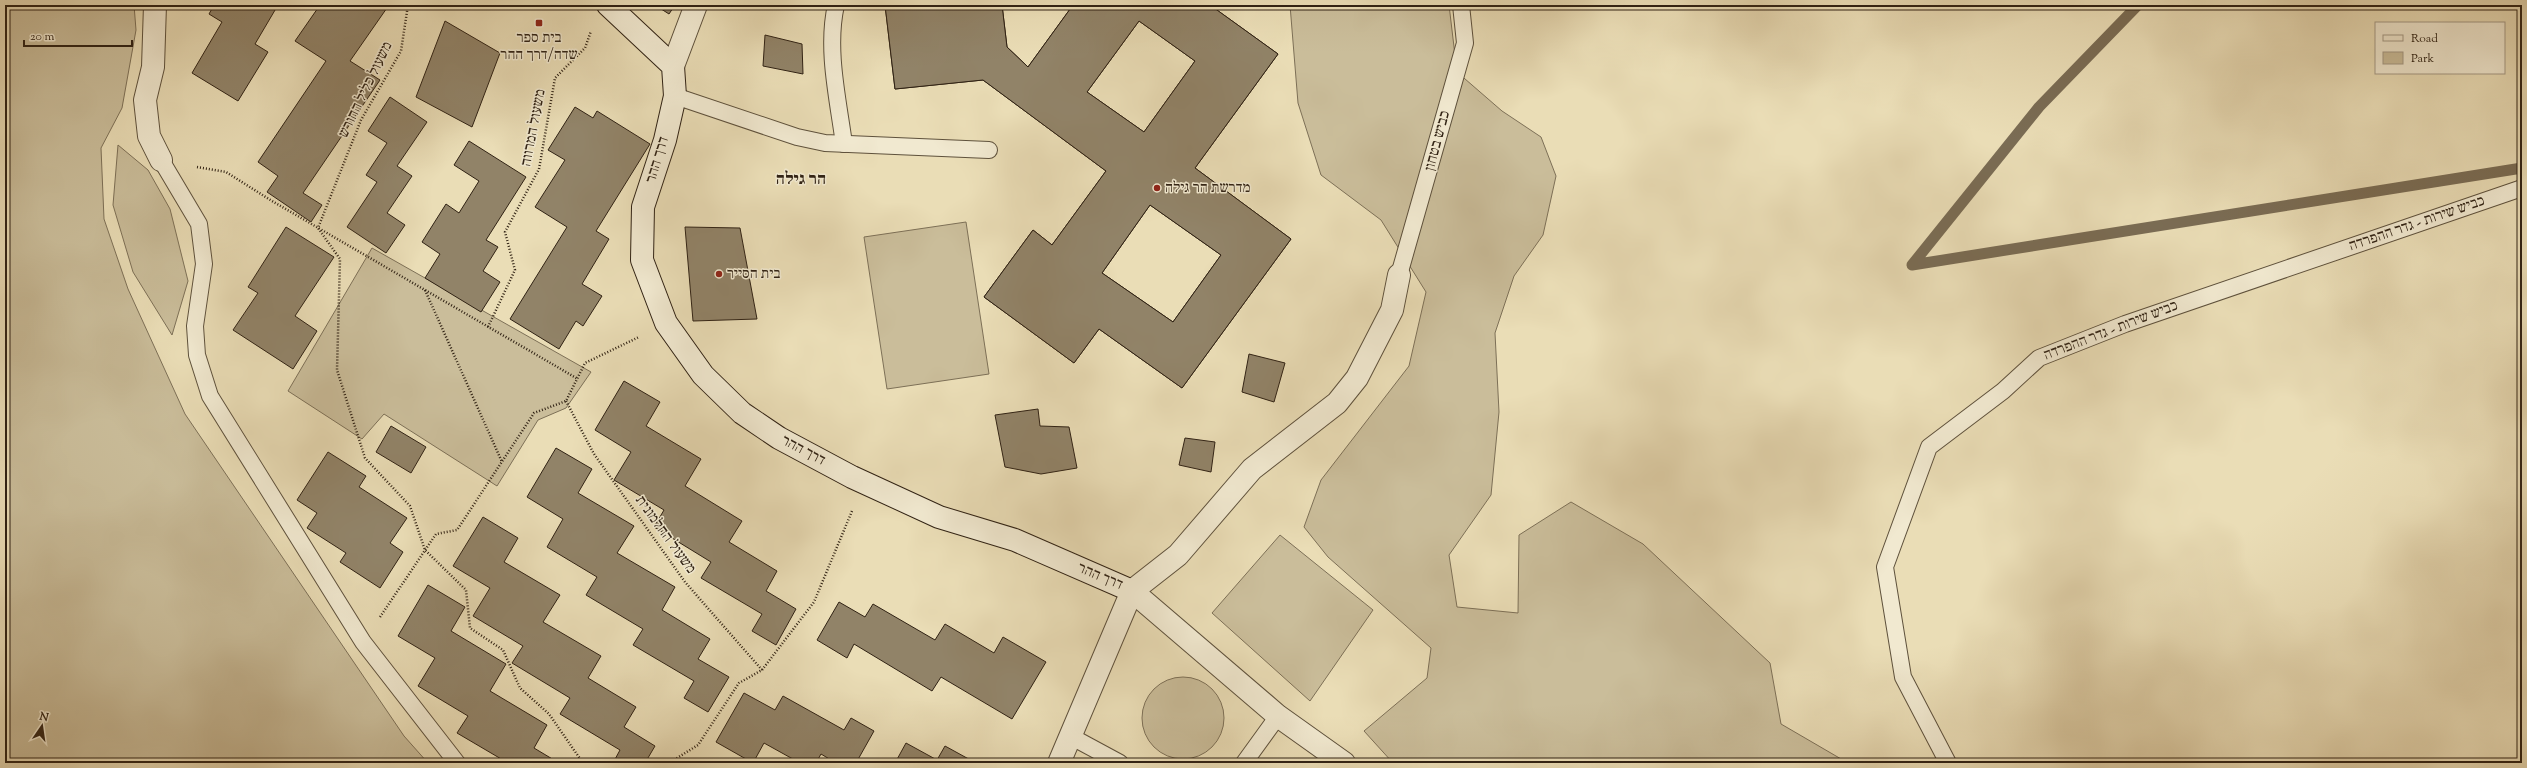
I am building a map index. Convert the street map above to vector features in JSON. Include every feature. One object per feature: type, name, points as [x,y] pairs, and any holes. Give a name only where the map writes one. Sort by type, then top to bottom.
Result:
[{"type":"street","points":[[155,5],[152,67],[145,100],[149,136],[160,160]]},
{"type":"street","points":[[608,5],[673,66],[696,5]]},
{"type":"street","name":"דרך ההר","points":[[673,66],[675,96],[665,140],[643,207],[642,260],[666,323],[703,375],[742,413],[779,438],[864,483],[939,517],[1015,540],[1132,591],[1059,763]]},
{"type":"street","points":[[1344,763],[1278,716],[1132,591],[1178,555],[1252,469],[1337,403],[1357,378],[1392,310],[1399,275]]},
{"type":"lane","points":[[836,5],[832,20],[834,62],[844,144]]},
{"type":"lane","name":"כביש בטחון","points":[[1399,275],[1465,43],[1461,5]]},
{"type":"lane","points":[[675,96],[797,137],[825,143],[989,150]]},
{"type":"lane","points":[[160,160],[199,224],[204,264],[195,326],[196,348],[210,396],[363,642],[457,763]]},
{"type":"lane","name":"כביש שירות - גדר ההפרדה","points":[[1948,763],[1903,677],[1885,568],[1929,447],[2003,391],[2039,358],[2125,324],[2522,188]]},
{"type":"lane","points":[[1244,763],[1278,716]]},
{"type":"lane","points":[[1070,736],[1120,763]]},
{"type":"path","name":"משעול כליל החורש","points":[[318,228],[361,120],[401,51],[408,5]]},
{"type":"path","name":"משעול המרווה","points":[[488,327],[515,270],[505,232],[540,169],[555,78],[585,48],[593,26]]},
{"type":"path","points":[[160,160],[226,172],[318,228],[578,379]]},
{"type":"path","points":[[318,228],[340,259],[337,370],[365,458],[410,506],[425,550],[466,590],[470,628],[503,650],[520,688],[549,714],[582,763]]},
{"type":"path","points":[[425,290],[502,462]]},
{"type":"path","points":[[363,642],[436,534],[457,530],[534,413],[566,401],[585,363],[666,323]]},
{"type":"path","name":"משעול החלמונית","points":[[566,401],[594,454],[685,582],[762,670]]},
{"type":"path","points":[[669,763],[698,745],[739,683],[762,670],[814,602],[864,483]]},
{"type":"green space","points":[[5,5],[134,5],[136,30],[122,108],[101,148],[104,219],[128,289],[185,414],[404,736],[428,763],[5,763]]},
{"type":"green space","points":[[1290,5],[1449,5],[1457,72],[1502,111],[1541,137],[1556,176],[1543,235],[1514,276],[1495,333],[1499,412],[1491,495],[1449,555],[1457,607],[1518,613],[1519,535],[1571,502],[1643,544],[1770,663],[1781,724],[1848,763],[1393,763],[1364,731],[1427,678],[1431,648],[1328,557],[1304,527],[1321,480],[1409,366],[1426,292],[1381,220],[1321,175],[1298,103]]},
{"type":"green space","points":[[118,145],[148,170],[170,209],[188,281],[172,335],[133,272],[113,205]]},
{"type":"green space","points":[[966,222],[989,374],[887,389],[864,237]]},
{"type":"green space","points":[[372,248],[591,372],[566,408],[538,420],[497,486],[384,414],[362,439],[288,391]]},
{"type":"green space","points":[[1280,535],[1373,610],[1310,701],[1212,613]]},
{"type":"green space","points":[[1175,677],[1191,677],[1206,684],[1217,695],[1224,710],[1224,726],[1221,734],[1212,747],[1199,756],[1191,759],[1175,759],[1160,752],[1149,741],[1142,726],[1142,710],[1149,695],[1160,684]]},
{"type":"building","points":[[214,5],[278,5],[255,44],[268,52],[238,101],[192,73],[222,22],[209,14]]},
{"type":"building","points":[[320,5],[389,5],[350,61],[380,80],[303,193],[322,205],[311,222],[267,192],[278,176],[258,162],[326,61],[295,41]]},
{"type":"building","points":[[655,5],[675,5],[669,14]]},
{"type":"building","name":"מדרשת הר גילה","points":[[885,5],[1002,5],[1007,47],[1028,67],[1073,5],[1210,5],[1278,54],[1195,168],[1291,239],[1182,388],[1099,329],[1074,363],[984,297],[1033,230],[1052,245],[1106,171],[983,80],[895,89]],"holes":[[[1139,21],[1195,61],[1144,132],[1087,92]],[[1150,205],[1221,255],[1173,322],[1102,273]]]},
{"type":"building","name":"מדרשת הר גילה","points":[[885,5],[1002,5],[1007,47],[1028,67],[1073,5],[1210,5],[1278,54],[1195,168],[1291,239],[1182,388],[1099,329],[1074,363],[984,297],[1033,230],[1052,245],[1106,171],[983,80],[895,89]],"holes":[[[1139,21],[1195,61],[1144,132],[1087,92]],[[1150,205],[1221,255],[1173,322],[1102,273]]]},
{"type":"building","points":[[445,21],[500,53],[472,127],[416,97]]},
{"type":"building","points":[[765,35],[802,44],[803,74],[763,66]]},
{"type":"building","points":[[390,97],[427,122],[397,166],[412,176],[387,213],[405,225],[386,253],[347,227],[377,182],[366,175],[387,143],[368,131]]},
{"type":"building","points":[[575,107],[593,118],[597,111],[650,144],[596,231],[609,239],[582,284],[602,296],[583,326],[576,321],[559,349],[510,319],[567,227],[535,207],[565,160],[548,150]]},
{"type":"building","points":[[469,141],[526,177],[486,240],[498,247],[483,271],[500,282],[481,312],[425,278],[440,254],[422,242],[446,204],[459,213],[479,181],[454,165]]},
{"type":"building","points":[[286,227],[334,257],[295,316],[317,331],[293,369],[233,330],[258,293],[248,287]]},
{"type":"building","name":"בית הסייר","points":[[685,227],[740,228],[757,319],[693,321]]},
{"type":"building","points":[[1249,354],[1285,363],[1274,402],[1242,392]]},
{"type":"building","points":[[624,381],[660,402],[646,426],[701,459],[685,486],[742,521],[729,542],[777,571],[766,591],[796,609],[776,645],[752,631],[762,614],[701,578],[711,562],[654,527],[664,510],[614,480],[631,452],[595,430]]},
{"type":"building","points":[[1038,409],[1040,426],[1069,427],[1077,468],[1041,474],[1005,467],[995,415]]},
{"type":"building","points":[[391,426],[426,447],[411,473],[376,452]]},
{"type":"building","points":[[1185,438],[1215,442],[1211,472],[1179,465]]},
{"type":"building","points":[[556,448],[592,469],[578,493],[634,526],[617,553],[675,587],[662,610],[710,639],[698,659],[729,677],[708,712],[684,698],[694,681],[633,645],[643,629],[586,595],[597,577],[547,547],[563,519],[527,497]]},
{"type":"building","points":[[328,452],[366,476],[359,487],[407,518],[390,543],[403,552],[380,588],[340,562],[346,553],[307,528],[317,513],[297,500]]},
{"type":"building","points":[[483,517],[518,538],[504,562],[560,595],[543,622],[601,656],[588,678],[636,707],[624,727],[655,746],[645,763],[613,763],[620,750],[560,714],[570,698],[512,663],[523,646],[473,616],[490,588],[453,566]]},
{"type":"building","points":[[428,585],[465,607],[451,631],[506,664],[490,691],[547,725],[534,748],[559,763],[508,763],[457,733],[468,716],[418,686],[435,658],[398,636]]},
{"type":"building","points":[[839,602],[865,617],[873,604],[935,640],[945,624],[994,653],[1003,637],[1046,662],[1012,719],[941,677],[932,691],[854,644],[847,658],[817,640]]},
{"type":"building","points":[[744,693],[775,710],[783,696],[844,730],[851,718],[874,731],[856,763],[836,763],[821,754],[816,763],[800,763],[764,743],[753,763],[716,742]]},
{"type":"building","points":[[906,743],[937,760],[945,746],[976,763],[895,763]]},
{"type":"waterway","points":[[2138,5],[2039,107],[1912,265],[2522,168]]},
{"type":"place","name":"בית ספר שדה/דרך ההר","points":[[539,23]]},
{"type":"place","name":"מדרשת הר גילה","points":[[1157,188]]},
{"type":"place","name":"בית הסייר","points":[[719,274]]},
{"type":"district","name":"הר גילה","points":[[801,180]]}]
